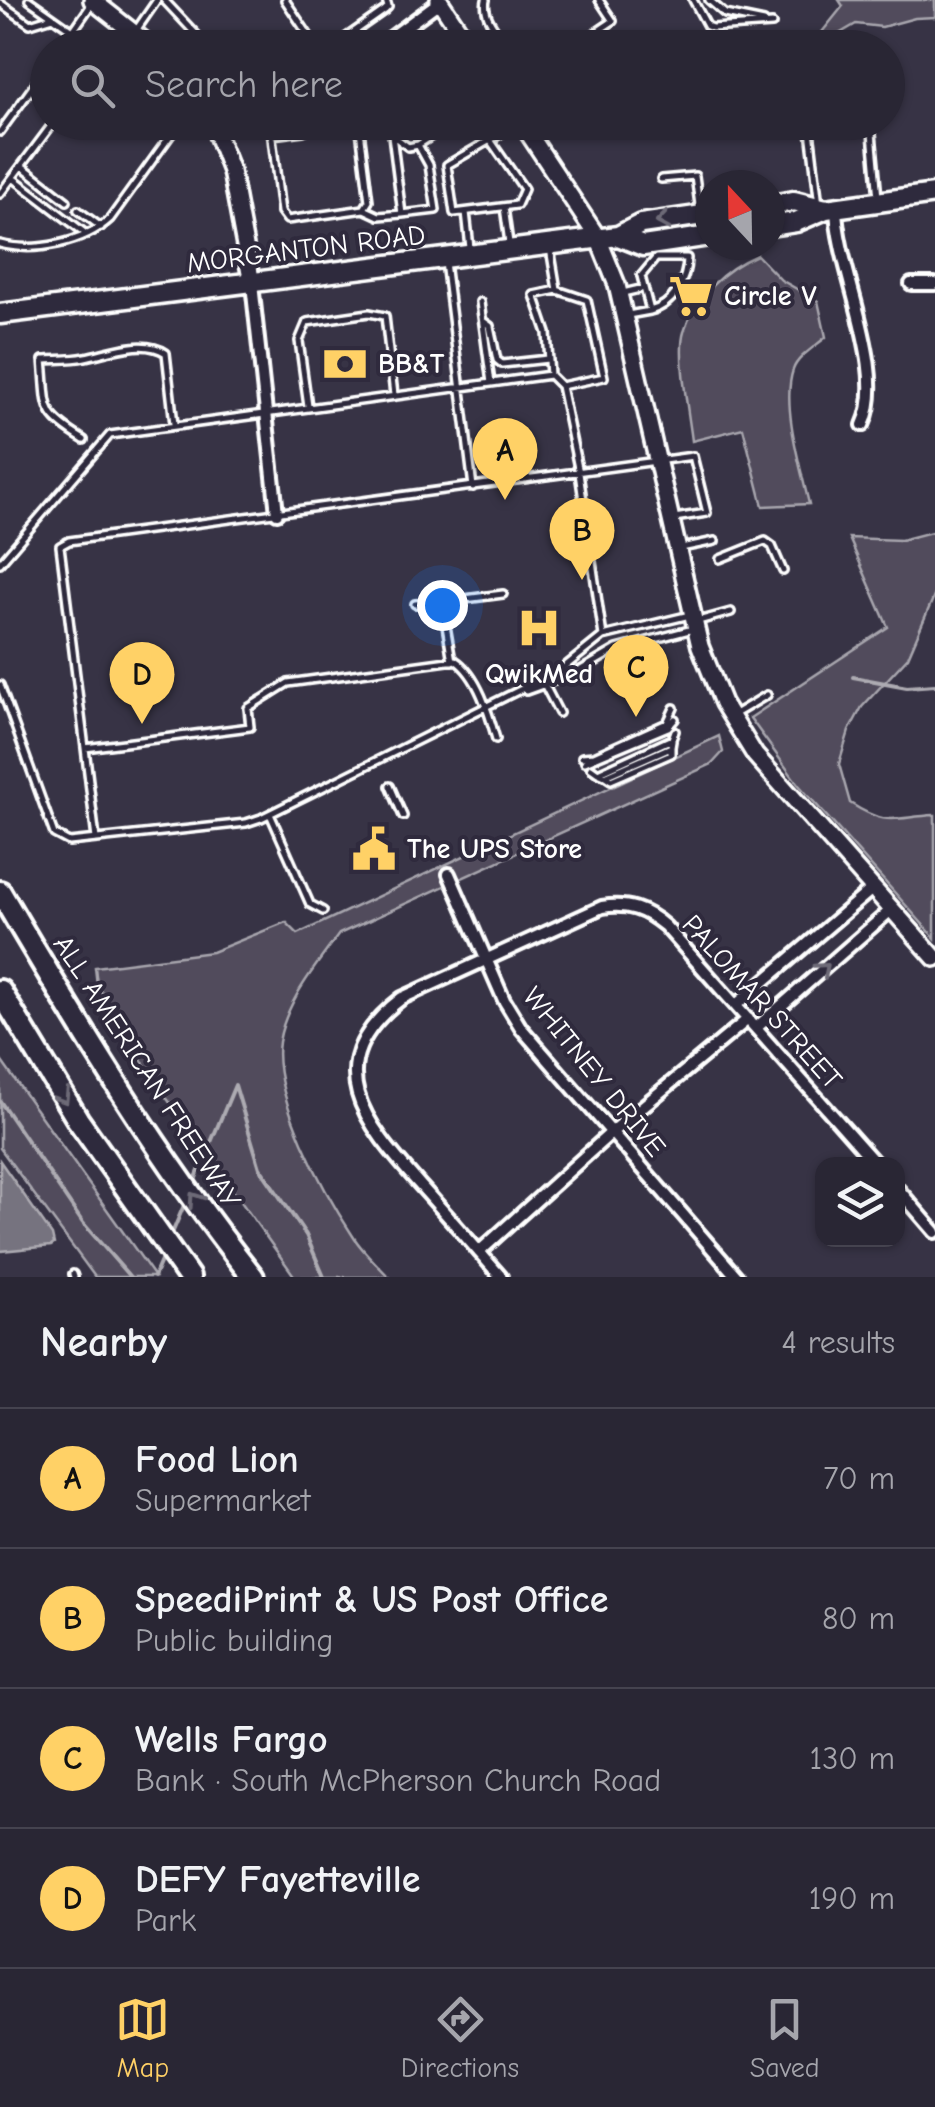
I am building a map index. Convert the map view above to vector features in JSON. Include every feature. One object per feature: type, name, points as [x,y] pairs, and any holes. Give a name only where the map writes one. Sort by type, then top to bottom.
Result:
[{"type":"highway","name":"ALL AMERICAN FREEWAY","points":[[0,892],[128,1100],[220,1236],[253,1277]]},
{"type":"highway","points":[[4,1000],[78,1120],[189,1277]]},
{"type":"main road","points":[[93,0],[133,30]]},
{"type":"main road","points":[[441,0],[460,30]]},
{"type":"main road","points":[[219,140],[230,170],[252,284]]},
{"type":"main road","points":[[532,140],[598,238],[619,294],[695,622],[711,675],[731,717],[756,755],[935,958]]},
{"type":"main road","points":[[785,224],[827,208],[935,194]]},
{"type":"main road","points":[[785,202],[827,208]]},
{"type":"main road","name":"MORGANTON ROAD","points":[[0,314],[618,236],[641,224],[695,216]]},
{"type":"main road","name":"MORGANTON ROAD","points":[[618,236],[662,251],[695,241]]},
{"type":"street","points":[[407,30],[441,0]]},
{"type":"street","points":[[827,208],[836,229],[862,334],[871,396],[863,425]]},
{"type":"street","points":[[252,284],[277,514]]},
{"type":"street","points":[[911,284],[935,284]]},
{"type":"street","name":"WHITNEY DRIVE","points":[[449,874],[504,1000],[521,1028],[737,1277]]},
{"type":"street","points":[[736,1006],[872,889]]},
{"type":"street","name":"PALOMAR STREET","points":[[501,1277],[371,1127],[360,1106],[356,1076],[362,1046],[388,1009],[402,998],[595,910],[625,905],[640,909],[665,926],[870,1157]]},
{"type":"street","points":[[480,1252],[612,1132],[891,910]]},
{"type":"street","points":[[905,1197],[935,1232]]},
{"type":"lane","points":[[29,0],[70,30]]},
{"type":"lane","points":[[74,30],[93,0]]},
{"type":"lane","points":[[127,30],[161,0],[191,30]]},
{"type":"lane","points":[[284,0],[305,30]]},
{"type":"lane","points":[[357,30],[385,10],[386,0]]},
{"type":"lane","points":[[486,0],[484,7],[497,30]]},
{"type":"lane","points":[[599,0],[613,22],[601,30]]},
{"type":"lane","points":[[693,0],[712,28],[772,24],[725,14],[709,0]]},
{"type":"lane","points":[[0,2],[30,24],[53,17]]},
{"type":"lane","points":[[0,132],[30,91]]},
{"type":"lane","points":[[0,194],[41,140]]},
{"type":"lane","points":[[0,244],[26,247],[76,240],[101,227],[166,140]]},
{"type":"lane","points":[[273,140],[283,218],[364,209],[384,216],[436,210],[429,165],[418,146]]},
{"type":"lane","points":[[360,140],[369,202],[364,209]]},
{"type":"lane","points":[[393,140],[402,214]]},
{"type":"lane","points":[[399,140],[408,147],[427,140]]},
{"type":"lane","points":[[490,140],[524,189],[517,205],[504,206],[454,213],[447,165],[490,140]]},
{"type":"lane","points":[[813,140],[827,208]]},
{"type":"lane","points":[[873,140],[878,201]]},
{"type":"lane","points":[[22,166],[67,201]]},
{"type":"lane","points":[[661,179],[695,176]]},
{"type":"lane","points":[[13,178],[88,235]]},
{"type":"lane","points":[[504,206],[510,250]]},
{"type":"lane","points":[[78,210],[101,227]]},
{"type":"lane","points":[[466,212],[471,255]]},
{"type":"lane","points":[[550,244],[557,290]]},
{"type":"lane","points":[[624,316],[664,307],[687,276],[688,258],[662,251],[642,276],[650,310]]},
{"type":"lane","points":[[444,258],[473,487]]},
{"type":"lane","points":[[619,294],[644,288]]},
{"type":"lane","points":[[560,386],[604,377],[587,300],[557,290],[534,295],[547,333],[550,375],[560,386],[579,473],[602,636]]},
{"type":"lane","points":[[480,302],[491,383]]},
{"type":"lane","points":[[308,406],[299,340],[307,322],[369,312],[385,316],[394,395]]},
{"type":"lane","points":[[483,321],[490,326],[497,360],[502,364],[550,359]]},
{"type":"lane","points":[[84,440],[54,422],[48,409],[43,360],[84,358],[98,352],[154,345],[166,353],[174,424]]},
{"type":"lane","points":[[0,563],[110,435],[550,375]]},
{"type":"lane","points":[[96,839],[60,546],[70,541],[693,456],[707,513],[670,519]]},
{"type":"lane","points":[[678,549],[715,540]]},
{"type":"lane","points":[[720,560],[765,542],[772,546],[783,571]]},
{"type":"lane","points":[[415,604],[503,594]]},
{"type":"lane","points":[[442,602],[452,660]]},
{"type":"lane","points":[[504,699],[576,673],[617,649],[731,612]]},
{"type":"lane","points":[[0,685],[54,834],[69,842],[246,823],[562,669],[602,636],[695,622]]},
{"type":"lane","points":[[617,649],[630,680]]},
{"type":"lane","points":[[85,748],[250,727],[248,708],[288,683],[452,660],[463,665],[486,708],[496,739]]},
{"type":"lane","points":[[544,684],[560,713]]},
{"type":"lane","points":[[731,717],[767,696]]},
{"type":"lane","points":[[583,760],[667,723],[675,712]]},
{"type":"lane","points":[[672,739],[594,770],[605,776],[671,747],[675,731]]},
{"type":"lane","points":[[390,786],[404,816]]},
{"type":"lane","points":[[270,814],[310,904],[323,911]]},
{"type":"shaded area","points":[[839,0],[935,0],[935,17],[882,27],[856,24],[846,30],[824,30],[843,6]]},
{"type":"shaded area","points":[[748,260],[762,260],[781,280],[818,301],[826,337],[798,361],[789,400],[809,504],[763,506],[743,428],[692,441],[683,369],[684,332],[703,296],[733,268]]},
{"type":"shaded area","points":[[935,531],[935,594],[908,657],[862,707],[849,731],[839,764],[850,803],[863,811],[892,819],[935,815],[935,938],[798,784],[750,718],[888,627],[849,538],[901,540]]},
{"type":"shaded area","points":[[719,736],[723,752],[712,764],[339,934],[288,1012],[279,1042],[279,1064],[291,1115],[315,1169],[357,1242],[389,1277],[295,1277],[153,1079],[97,985],[95,967],[212,952],[286,922],[298,934]]},
{"type":"shaded area","points":[[0,1059],[155,1277],[95,1277],[0,1148]]},
{"type":"shaded area","points":[[0,1161],[52,1235],[51,1246],[0,1251]]},
{"type":"waterway","points":[[853,677],[907,687],[935,685]]},
{"type":"waterway","points":[[193,1185],[235,1085],[260,1168],[306,1235],[324,1277]]},
{"type":"waterway","points":[[0,1101],[83,1223],[130,1277]]},
{"type":"waterway","points":[[171,1236],[187,1198]]},
{"type":"waterway","points":[[154,1277],[164,1254]]},
{"type":"place","name":"Circle V","points":[[691,296]]},
{"type":"place","name":"BB&T","points":[[345,364]]},
{"type":"place","name":"Food Lion","points":[[505,500]]},
{"type":"place","name":"SpeediPrint & US Post Office","points":[[582,580]]},
{"type":"place","name":"QwikMed","points":[[539,628]]},
{"type":"place","name":"Wells Fargo","points":[[636,717]]},
{"type":"place","name":"DEFY Fayetteville","points":[[142,724]]},
{"type":"place","name":"The UPS Store","points":[[374,849]]}]
